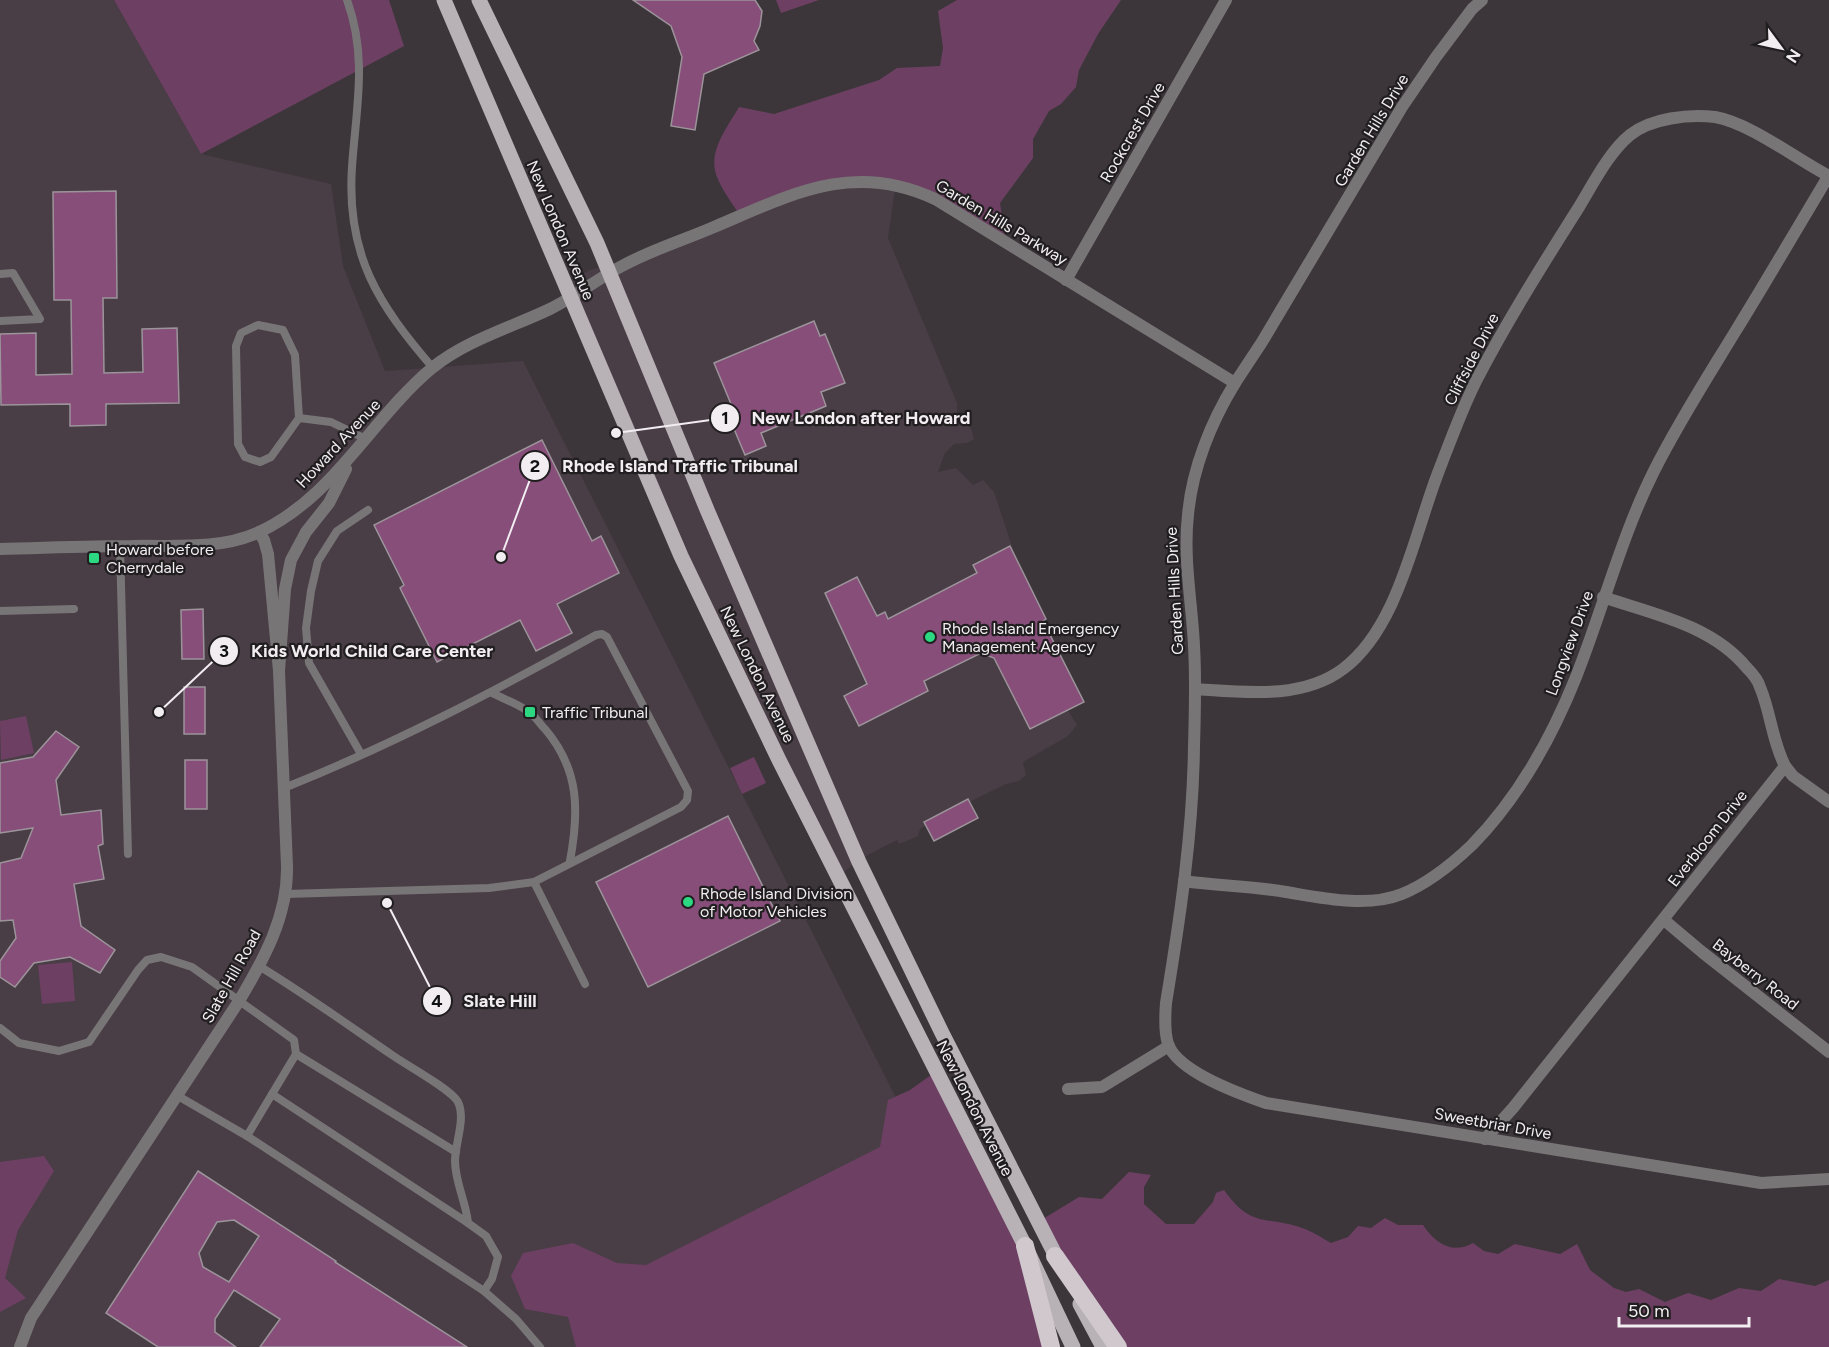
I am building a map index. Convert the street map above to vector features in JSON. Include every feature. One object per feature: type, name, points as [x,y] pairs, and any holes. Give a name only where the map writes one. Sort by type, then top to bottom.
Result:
[{"type":"highway","points":[[1025,1246],[1051,1347]]},
{"type":"highway","points":[[1055,1256],[1118,1347]]},
{"type":"main road","name":"New London Avenue","points":[[444,0],[681,556],[779,760],[1025,1246],[1073,1347]]},
{"type":"main road","name":"New London Avenue","points":[[481,3],[577,200],[821,777],[860,862],[942,1033],[1102,1347]]},
{"type":"street","name":"Rockcrest Drive","points":[[1066,280],[1226,0]]},
{"type":"street","name":"Garden Hills Drive","points":[[1169,1046],[1165,1018],[1166,1003],[1184,881],[1194,748],[1194,646],[1186,535],[1199,462],[1222,405],[1402,107],[1436,57],[1472,9],[1482,0]]},
{"type":"street","name":"Cliffside Drive","points":[[1194,689],[1240,693],[1305,687],[1325,680],[1342,670],[1372,641],[1381,626],[1404,570],[1425,505],[1475,383],[1548,254],[1591,186],[1621,143],[1631,134],[1670,118],[1714,117],[1728,120],[1766,139],[1829,176]]},
{"type":"street","name":"Longview Drive","points":[[1184,881],[1303,896],[1366,901],[1388,899],[1405,893],[1436,876],[1483,834],[1528,772],[1565,702],[1624,542],[1658,462],[1686,411],[1829,176]]},
{"type":"street","name":"Garden Hills Parkway","points":[[570,297],[624,265],[798,192],[832,183],[891,184],[935,199],[1235,384]]},
{"type":"street","name":"Howard Avenue","points":[[0,549],[211,544],[238,540],[259,532],[303,505],[353,454],[410,389],[433,368],[469,344],[551,309],[570,297]]},
{"type":"street","points":[[279,671],[285,589],[291,561],[306,532],[329,503],[353,454]]},
{"type":"street","name":"Slate Hill Road","points":[[20,1347],[31,1318],[239,1001],[259,966],[276,927],[286,894],[287,866],[279,671],[268,554],[259,532]]},
{"type":"street","points":[[1603,597],[1693,628],[1738,658],[1760,685],[1776,747],[1785,766],[1793,776],[1829,802]]},
{"type":"street","name":"Everbloom Drive","points":[[1485,1139],[1513,1108],[1785,766]]},
{"type":"street","name":"Bayberry Road","points":[[1664,920],[1829,1052]]},
{"type":"street","points":[[1068,1089],[1102,1086],[1169,1046]]},
{"type":"street","name":"Sweetbriar Drive","points":[[1169,1046],[1178,1058],[1192,1069],[1225,1089],[1266,1103],[1761,1183],[1829,1179]]},
{"type":"lane","points":[[347,0],[358,37],[360,75],[351,188],[354,225],[363,262],[378,294],[396,324],[433,368]]},
{"type":"lane","points":[[0,274],[13,273],[40,320],[0,321]]},
{"type":"lane","points":[[258,326],[283,330],[295,355],[299,418],[272,458],[260,462],[245,457],[238,444],[236,346],[241,333],[258,326]]},
{"type":"lane","points":[[299,418],[331,422],[366,439]]},
{"type":"lane","points":[[361,754],[309,663],[306,628],[318,561],[337,531],[368,510]]},
{"type":"lane","points":[[120,546],[128,854]]},
{"type":"lane","points":[[0,611],[74,609]]},
{"type":"lane","points":[[284,788],[492,693],[596,635],[602,634],[607,637],[688,790],[687,800],[681,807],[570,861],[534,882],[489,888],[286,894]]},
{"type":"lane","points":[[492,693],[530,712],[552,738],[567,763],[575,784],[576,828],[570,861]]},
{"type":"lane","points":[[534,882],[585,984]]},
{"type":"lane","points":[[0,1028],[19,1042],[59,1051],[89,1042],[147,960],[161,957],[192,967],[294,1040],[296,1054],[247,1136]]},
{"type":"lane","points":[[259,966],[302,992],[458,1102],[461,1115],[456,1152],[456,1174],[467,1207],[468,1223]]},
{"type":"lane","points":[[296,1054],[456,1152]]},
{"type":"lane","points":[[272,1094],[486,1236],[498,1257],[492,1279],[484,1291]]},
{"type":"lane","points":[[178,1096],[247,1136],[484,1291],[516,1319],[540,1347]]},
{"type":"shaded area","points":[[0,0],[114,0],[201,154],[331,184],[343,266],[385,371],[523,361],[974,1252],[1001,1347],[0,1347]]},
{"type":"shaded area","points":[[114,0],[389,0],[404,46],[201,154]]},
{"type":"shaded area","points":[[776,0],[819,0],[781,13]]},
{"type":"shaded area","points":[[957,0],[1121,0],[1098,34],[1079,70],[1076,87],[1061,104],[1049,111],[1033,139],[1033,158],[1000,203],[1006,244],[920,194],[895,189],[815,184],[739,214],[719,182],[715,158],[720,140],[739,107],[774,114],[879,80],[897,68],[940,66],[943,48],[938,11]]},
{"type":"shaded area","points":[[815,184],[895,189],[888,238],[957,403],[957,417],[971,428],[974,439],[967,443],[954,444],[945,453],[938,472],[956,468],[973,485],[983,480],[994,492],[1064,704],[1077,725],[1068,736],[1023,762],[1026,775],[1019,781],[1006,784],[943,815],[920,829],[918,836],[899,844],[897,840],[860,859],[838,877],[561,285],[590,270],[676,246]]},
{"type":"shaded area","points":[[26,716],[34,753],[1,760],[0,721]]},
{"type":"shaded area","points":[[754,757],[766,783],[742,794],[730,768]]},
{"type":"shaded area","points":[[72,962],[75,1001],[42,1004],[38,965]]},
{"type":"shaded area","points":[[931,1075],[1017,1240],[1046,1347],[576,1347],[568,1317],[525,1309],[511,1276],[523,1253],[573,1243],[617,1263],[646,1265],[880,1147],[888,1100],[910,1090]]},
{"type":"shaded area","points":[[44,1156],[54,1171],[18,1230],[5,1278],[26,1298],[0,1312],[0,1162]]},
{"type":"shaded area","points":[[1129,1172],[1151,1175],[1144,1187],[1144,1204],[1166,1224],[1194,1224],[1213,1202],[1216,1193],[1224,1190],[1243,1211],[1251,1216],[1302,1228],[1331,1243],[1348,1237],[1358,1226],[1371,1228],[1385,1218],[1398,1225],[1423,1225],[1439,1242],[1451,1247],[1458,1248],[1473,1243],[1484,1251],[1498,1254],[1515,1244],[1560,1254],[1577,1244],[1590,1270],[1614,1288],[1626,1292],[1639,1289],[1665,1302],[1688,1293],[1711,1300],[1739,1288],[1761,1291],[1779,1279],[1815,1286],[1829,1280],[1829,1347],[1117,1347],[1038,1222],[1079,1197],[1102,1199]]},
{"type":"building","points":[[633,0],[755,0],[762,11],[760,26],[754,41],[759,50],[704,74],[695,130],[671,126],[682,57],[671,26]]},
{"type":"building","points":[[116,191],[117,298],[103,298],[104,373],[143,372],[142,329],[177,328],[179,403],[106,404],[106,425],[70,426],[70,404],[1,405],[0,334],[36,333],[36,375],[72,374],[71,300],[54,300],[53,192]]},
{"type":"building","points":[[814,321],[820,336],[825,334],[845,383],[821,392],[826,406],[761,433],[766,446],[745,455],[732,424],[738,421],[714,363]]},
{"type":"building","points":[[542,440],[592,541],[601,536],[619,573],[557,604],[572,633],[536,651],[520,620],[437,662],[400,588],[404,585],[374,525]]},
{"type":"building","points":[[1010,546],[1046,619],[1043,621],[1084,702],[1030,729],[994,658],[981,653],[924,681],[928,691],[859,726],[844,696],[867,684],[825,593],[857,577],[877,616],[885,612],[888,619],[977,573],[973,565]]},
{"type":"building","points":[[203,609],[204,659],[182,659],[181,610]]},
{"type":"building","points":[[184,687],[205,687],[205,734],[184,734]]},
{"type":"building","points":[[56,731],[79,747],[56,780],[61,815],[101,810],[103,844],[98,846],[104,879],[74,884],[81,926],[115,950],[100,973],[70,957],[34,963],[15,987],[0,977],[0,961],[16,938],[13,920],[0,921],[0,863],[21,858],[33,828],[0,833],[0,763],[33,757]]},
{"type":"building","points":[[185,760],[207,760],[207,809],[185,809]]},
{"type":"building","points":[[968,799],[978,818],[934,841],[924,822]]},
{"type":"building","name":"Rhode Island Division of Motor Vehicles","points":[[728,816],[780,921],[648,987],[596,882]]},
{"type":"building","points":[[198,1171],[467,1347],[260,1347],[280,1319],[234,1290],[215,1319],[215,1332],[236,1347],[158,1347],[106,1313]],"holes":[[[234,1220],[259,1236],[229,1282],[203,1267],[199,1253],[217,1222]]]},
{"type":"place","name":"New London after Howard","points":[[616,433]]},
{"type":"place","name":"Rhode Island Traffic Tribunal","points":[[501,557]]},
{"type":"place","name":"Howard before Cherrydale","points":[[94,558]]},
{"type":"place","name":"Rhode Island Emergency Management Agency","points":[[930,637]]},
{"type":"place","name":"Kids World Child Care Center","points":[[159,712]]},
{"type":"place","name":"Traffic Tribunal","points":[[530,712]]},
{"type":"place","name":"Rhode Island Division of Motor Vehicles","points":[[688,902]]},
{"type":"place","name":"Slate Hill","points":[[387,903]]}]
